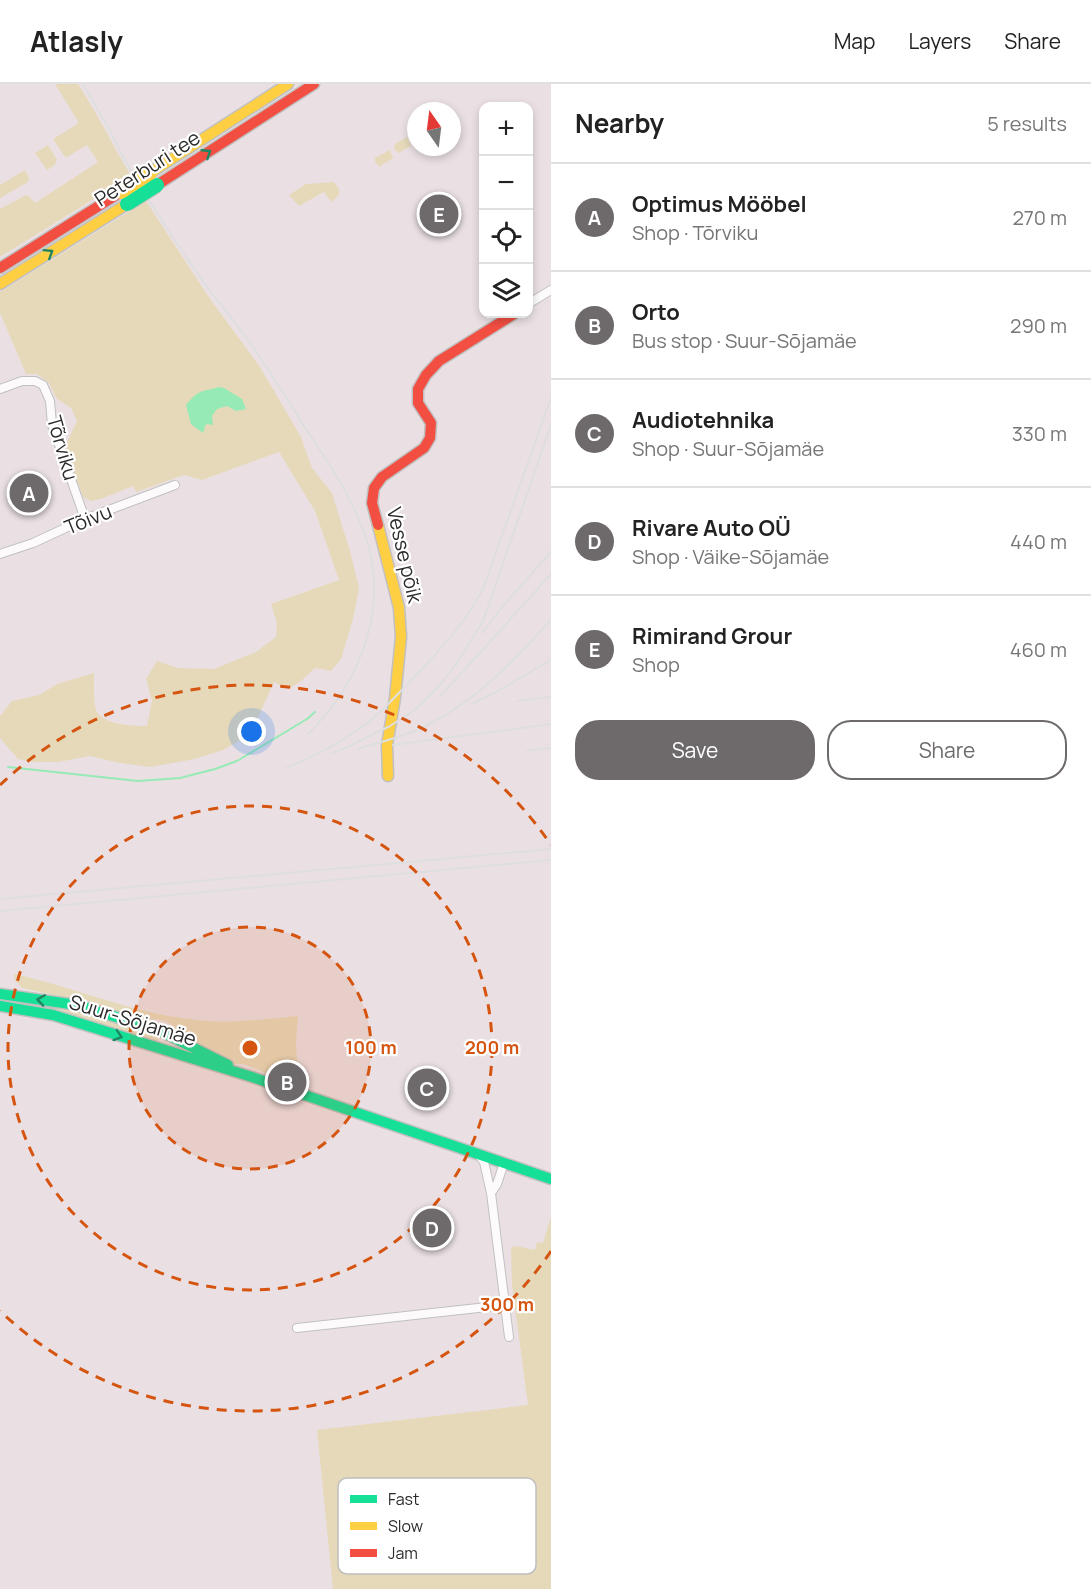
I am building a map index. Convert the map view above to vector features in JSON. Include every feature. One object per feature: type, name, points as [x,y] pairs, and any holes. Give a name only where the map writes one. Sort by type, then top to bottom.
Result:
[{"type":"main road","name":"Peterburi tee","points":[[154,179],[288,84]]},
{"type":"main road","name":"Peterburi tee","points":[[0,284],[124,198],[314,84]]},
{"type":"main road","name":"Peterburi tee","points":[[0,268],[124,198]]},
{"type":"main road","name":"Vesse põik","points":[[388,776],[387,745],[395,698],[401,637],[399,608],[372,503],[374,488],[382,477],[424,448],[430,438],[431,423],[418,403],[418,389],[426,375],[439,361],[508,318]]},
{"type":"main road","name":"Suur-Sõjamäe","points":[[0,994],[76,1005],[158,1030],[252,1077]]},
{"type":"main road","name":"Suur-Sõjamäe","points":[[0,1006],[52,1015],[252,1077],[551,1179]]},
{"type":"main road","points":[[165,1051],[170,1035]]},
{"type":"street","points":[[533,301],[551,290]]},
{"type":"street","name":"Tõrviku","points":[[0,389],[22,381],[35,381],[43,385],[50,401],[52,425],[85,519]]},
{"type":"street","name":"Tõivu","points":[[0,554],[33,543],[85,519],[175,485]]},
{"type":"street","points":[[478,1154],[487,1171],[491,1193],[509,1337]]},
{"type":"street","points":[[491,1193],[497,1185],[504,1162]]},
{"type":"street","points":[[297,1328],[505,1305]]},
{"type":"shaded area","points":[[55,84],[78,84],[131,176],[0,257],[0,209],[26,195],[35,203],[98,162],[87,145],[65,157],[53,139],[79,123]]},
{"type":"shaded area","points":[[407,137],[407,148],[398,153],[394,148],[395,144]]},
{"type":"shaded area","points":[[48,145],[57,160],[55,165],[47,170],[35,153]]},
{"type":"shaded area","points":[[390,150],[393,158],[379,167],[375,158]]},
{"type":"shaded area","points":[[25,170],[29,178],[28,182],[0,198],[0,185]]},
{"type":"shaded area","points":[[334,182],[339,189],[339,195],[331,202],[324,192],[299,206],[289,195],[306,184]]},
{"type":"shaded area","points":[[146,201],[208,296],[260,367],[301,437],[312,468],[332,493],[359,588],[353,619],[341,659],[331,671],[315,668],[300,682],[288,689],[274,682],[250,735],[223,750],[195,759],[150,767],[90,756],[58,762],[18,759],[0,738],[0,716],[12,701],[39,695],[57,684],[94,673],[95,704],[101,716],[120,724],[147,726],[152,701],[146,679],[157,661],[178,668],[214,669],[256,652],[276,637],[277,624],[271,604],[339,580],[315,511],[279,452],[202,480],[184,475],[136,492],[133,486],[101,499],[91,501],[83,497],[65,446],[77,421],[71,408],[57,399],[49,383],[37,374],[26,374],[0,313],[0,292]]},
{"type":"shaded area","points":[[218,387],[242,399],[246,409],[236,411],[227,406],[217,409],[212,416],[213,425],[206,424],[203,433],[191,424],[186,405],[198,393]]},
{"type":"shaded area","points":[[14,974],[174,1017],[248,1021],[298,1016],[296,1042],[298,1078],[301,1082],[296,1084],[287,1079],[270,1077],[244,1064],[232,1064],[194,1043],[166,1021],[145,1020],[90,1003],[22,988],[15,980]]},
{"type":"shaded area","points":[[19,1002],[91,1014],[156,1034],[158,1040],[149,1041],[63,1013],[20,1005]]},
{"type":"shaded area","points":[[551,1217],[551,1589],[333,1589],[317,1430],[528,1405],[512,1285],[511,1247],[535,1250],[537,1242],[543,1243]]},
{"type":"waterway","points":[[8,767],[138,781],[180,778],[237,761],[315,712]]},
{"type":"railway","points":[[83,84],[126,163],[163,223],[263,362],[332,468],[363,529],[373,571],[374,597],[371,622],[354,671],[341,694],[308,734]]},
{"type":"railway","points":[[286,768],[336,744],[370,721],[422,669],[462,622],[483,589],[551,398]]},
{"type":"railway","points":[[332,753],[390,726],[416,709],[439,686],[457,663],[483,621],[551,425]]},
{"type":"railway","points":[[482,633],[551,552]]},
{"type":"railway","points":[[441,695],[551,574]]},
{"type":"railway","points":[[358,749],[416,731],[443,717],[493,680],[551,620]]},
{"type":"railway","points":[[472,704],[551,660]]},
{"type":"railway","points":[[518,701],[551,697]]},
{"type":"railway","points":[[393,745],[551,724]]},
{"type":"railway","points":[[527,751],[551,748]]},
{"type":"railway","points":[[0,899],[551,849]]},
{"type":"railway","points":[[0,911],[551,860]]},
{"type":"traffic: fast","points":[[127,204],[157,185]]},
{"type":"traffic: fast","points":[[0,994],[77,1005],[158,1030],[228,1065]]},
{"type":"traffic: fast","points":[[0,1006],[53,1015],[252,1077],[551,1179]]},
{"type":"traffic: slow","points":[[150,173],[288,84]]},
{"type":"traffic: slow","points":[[121,192],[150,173]]},
{"type":"traffic: slow","points":[[0,284],[127,204]]},
{"type":"traffic: slow","points":[[378,525],[399,608],[401,637],[395,698],[387,745],[388,776]]},
{"type":"traffic: jam","points":[[157,185],[314,84]]},
{"type":"traffic: jam","points":[[0,268],[121,192]]},
{"type":"traffic: jam","points":[[378,525],[372,503],[374,488],[382,477],[424,448],[430,438],[431,423],[418,403],[418,389],[426,375],[439,361],[508,318]]},
{"type":"place","name":"Rimirand Grour","points":[[439,214]]},
{"type":"place","name":"Optimus Mööbel","points":[[29,493]]},
{"type":"place","name":"Orto","points":[[287,1082]]},
{"type":"place","name":"Audiotehnika","points":[[427,1088]]},
{"type":"place","name":"Rivare Auto OÜ","points":[[432,1228]]}]
